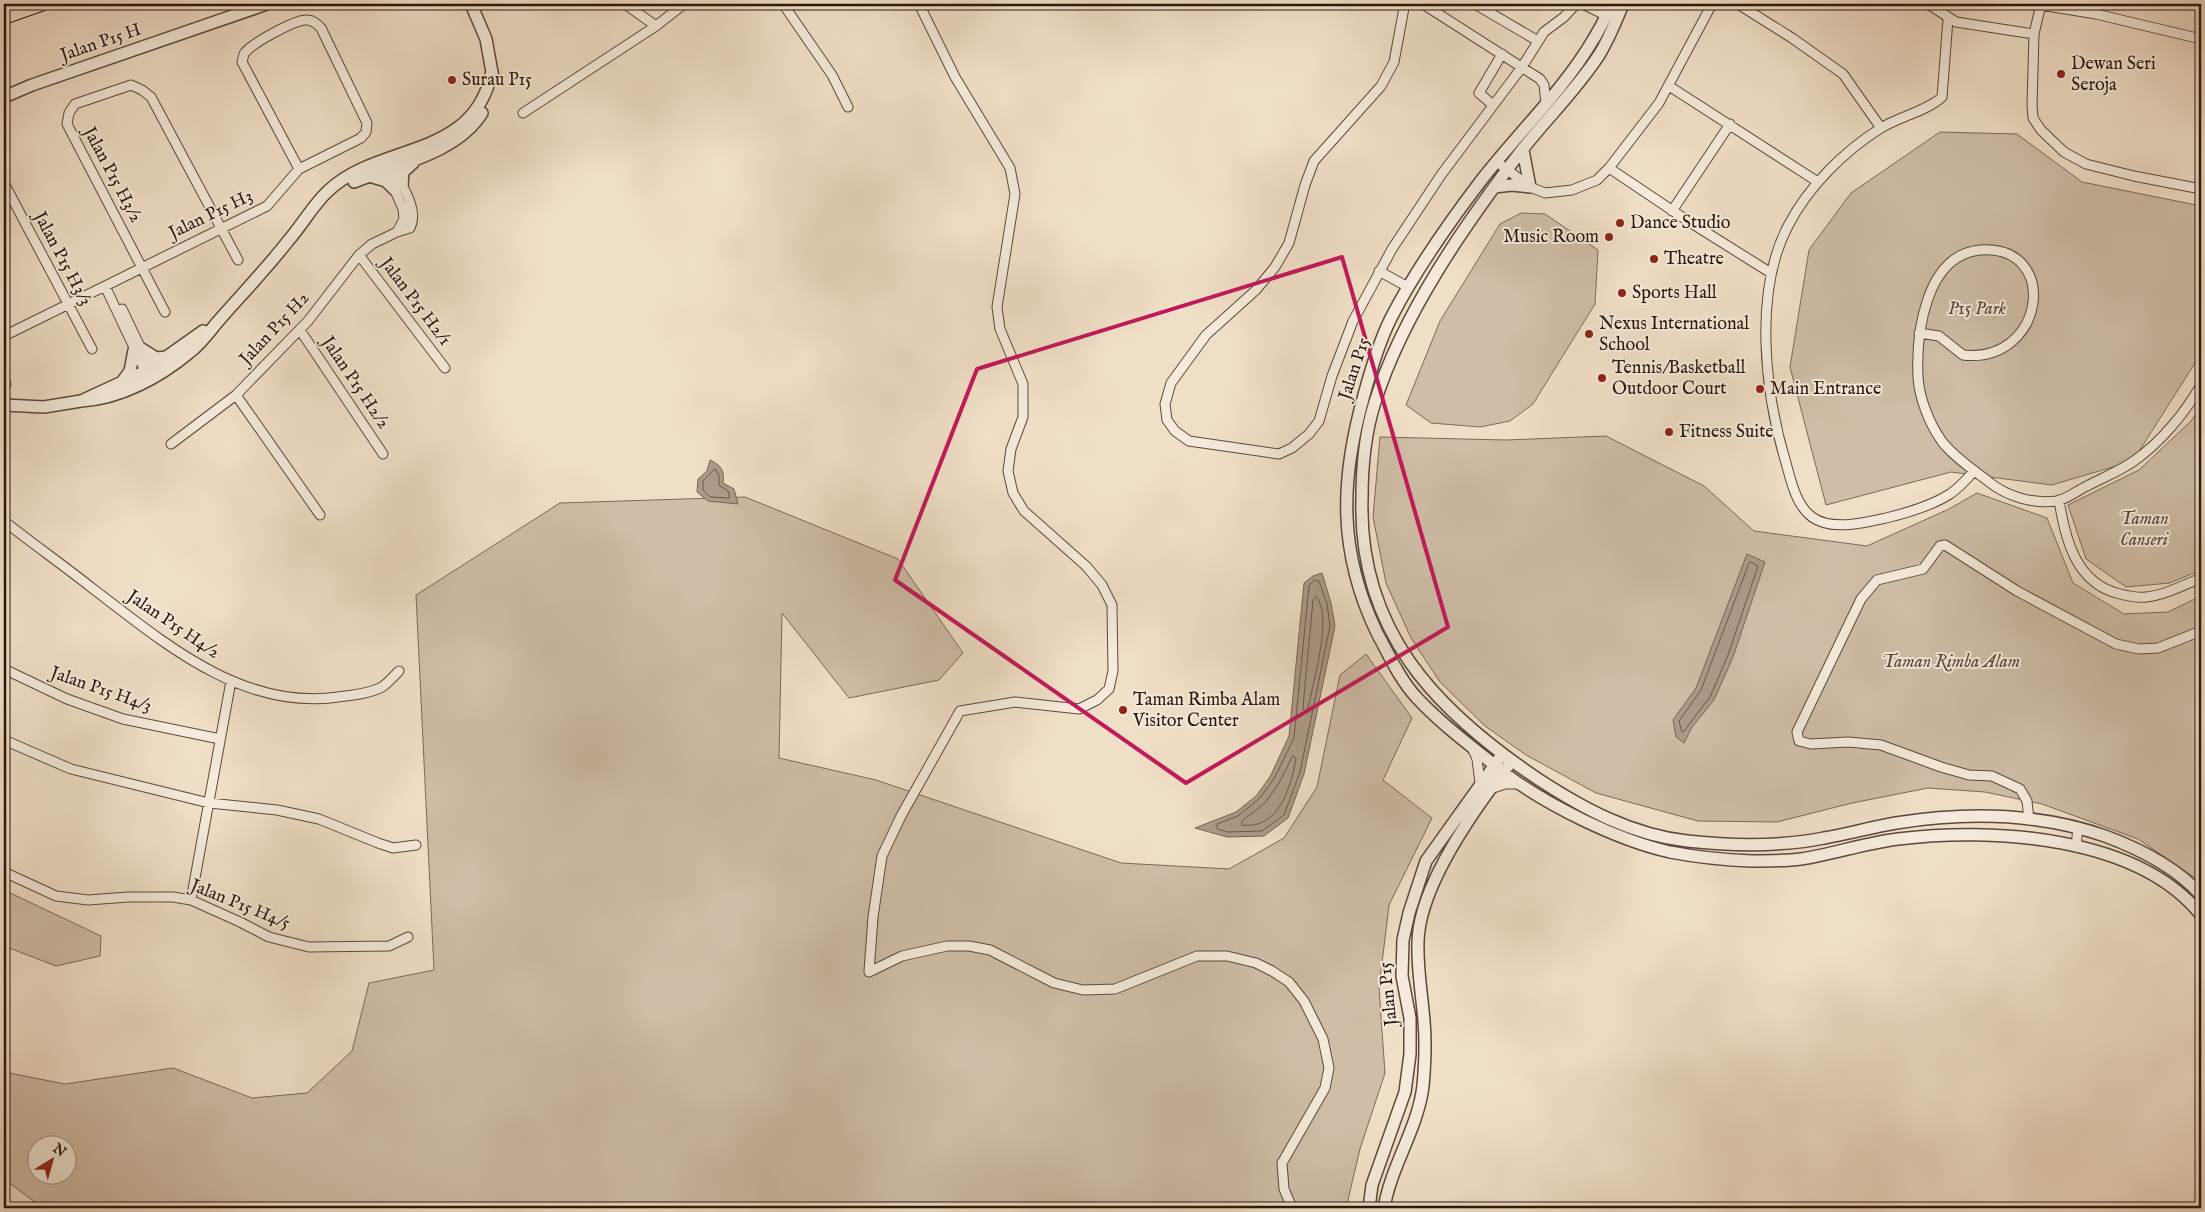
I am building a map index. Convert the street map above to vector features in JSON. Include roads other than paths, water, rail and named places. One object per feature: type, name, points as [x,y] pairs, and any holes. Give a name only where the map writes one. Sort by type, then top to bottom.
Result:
[{"type":"main road","points":[[4,10],[26,4]]},
{"type":"main road","points":[[4,17],[41,4]]},
{"type":"street","name":"Jalan P15 H","points":[[4,98],[32,85],[267,4]]},
{"type":"street","points":[[4,406],[44,407],[100,400],[116,396],[150,374],[191,352],[260,276],[329,190],[349,176],[387,164],[422,157],[445,147],[463,135],[479,118],[495,88],[486,38],[471,4]]},
{"type":"street","points":[[625,4],[656,26]]},
{"type":"street","points":[[524,113],[656,26],[684,4]]},
{"type":"street","points":[[784,4],[832,75],[848,106]]},
{"type":"street","points":[[919,4],[955,77],[1010,168],[1016,194],[997,307],[1000,329],[1024,384],[1023,417],[1011,449],[1008,471],[1013,493],[1024,511],[1086,566],[1102,585],[1112,606],[1113,672],[1109,689],[1097,700],[1079,709],[1015,702],[960,711],[901,816],[882,856],[873,917],[869,972],[902,956],[947,946],[969,946],[990,950],[1054,983],[1084,990],[1115,989],[1197,956],[1227,956],[1256,963],[1272,971],[1289,982],[1304,1001],[1323,1039],[1329,1068],[1325,1088],[1282,1163],[1284,1189],[1292,1208]]},
{"type":"street","points":[[1407,4],[1404,8],[1394,62],[1381,86],[1314,161],[1305,185],[1289,243],[1275,268],[1256,290],[1206,335],[1171,383],[1165,404],[1167,420],[1175,431],[1189,441],[1279,454],[1292,448],[1309,434],[1319,421],[1332,376],[1350,328],[1379,271],[1441,175],[1522,67],[1544,32],[1564,17],[1576,4]]},
{"type":"street","points":[[1423,4],[1540,79],[1544,85],[1546,103]]},
{"type":"street","points":[[1475,4],[1538,42]]},
{"type":"street","points":[[1582,4],[1609,7]]},
{"type":"street","name":"Jalan P15","points":[[1623,4],[1613,28],[1596,59],[1494,187],[1449,255],[1407,324],[1375,401],[1365,440],[1361,519],[1364,555],[1386,622],[1401,651],[1430,689],[1453,713],[1512,761],[1566,798],[1604,818],[1672,839],[1740,845],[1777,844],[1824,838],[1900,822],[1991,816],[2078,827],[2131,845],[2161,862],[2201,894]]},
{"type":"street","points":[[1494,187],[1512,185],[1545,193],[1572,190],[1598,180],[1659,104],[1712,4]]},
{"type":"street","points":[[1738,4],[1792,38],[1843,74],[1881,128]]},
{"type":"street","points":[[1928,4],[1948,19],[1956,22],[2034,34]]},
{"type":"street","points":[[2201,39],[2096,14],[2041,4],[2034,34],[2033,118],[2051,141],[2078,161],[2092,166],[2201,189]]},
{"type":"street","name":"Jalan P15","points":[[1499,768],[1472,747],[1416,697],[1392,661],[1367,612],[1351,558],[1345,514],[1352,436],[1371,371],[1390,321],[1408,288],[1480,182],[1574,69],[1609,7]]},
{"type":"street","points":[[1948,19],[1942,97],[1881,128],[1845,156],[1818,182],[1788,225],[1779,244],[1771,272],[1766,326],[1769,383],[1778,436],[1792,484],[1802,506],[1811,516],[1819,521],[1831,524],[1895,516],[1914,510],[1950,494],[1974,471]]},
{"type":"street","name":"Jalan P15 H3","points":[[4,336],[267,206],[299,170],[361,138],[366,132],[366,123],[321,28],[314,22],[306,20],[276,32],[252,47],[244,54],[242,62],[299,170]]},
{"type":"street","points":[[1494,105],[1479,93],[1502,54]]},
{"type":"street","points":[[313,209],[354,182],[369,176],[387,164],[458,128],[473,114],[484,97],[492,71]]},
{"type":"street","name":"Jalan P15 H3/2","points":[[165,312],[67,124],[69,113],[75,104],[131,86],[142,90],[151,97],[238,260]]},
{"type":"street","points":[[1669,86],[1818,182]]},
{"type":"street","points":[[1672,211],[1730,124]]},
{"type":"street","points":[[1523,150],[1530,188]]},
{"type":"street","points":[[369,176],[398,187],[403,172],[422,157]]},
{"type":"street","points":[[1497,162],[1530,188]]},
{"type":"street","name":"Jalan P15 H2","points":[[171,444],[236,395],[300,330],[358,255],[372,244],[397,232],[404,220],[403,209],[398,187],[387,164]]},
{"type":"street","points":[[1609,168],[1672,211],[1771,272]]},
{"type":"street","name":"Jalan P15 H3/3","points":[[4,184],[92,350]]},
{"type":"street","points":[[1919,333],[1939,336],[1962,356],[1988,355],[2001,350],[2022,331],[2032,310],[2034,298],[2032,287],[2023,265],[2003,253],[1991,250],[1978,250],[1959,257],[1940,275],[1926,301],[1919,333],[1918,378],[1926,411],[1941,441],[1974,471],[1995,486],[2023,499],[2059,500],[2134,461],[2165,433],[2201,385]]},
{"type":"street","name":"Jalan P15 H2/1","points":[[358,255],[445,368]]},
{"type":"street","points":[[1379,271],[1408,288]]},
{"type":"street","points":[[108,285],[150,374]]},
{"type":"street","points":[[81,401],[122,382],[150,374],[167,357],[220,319]]},
{"type":"street","name":"Jalan P15 H2/2","points":[[300,330],[383,454]]},
{"type":"street","points":[[137,349],[156,358],[167,357]]},
{"type":"street","points":[[122,382],[130,371],[137,349]]},
{"type":"street","points":[[236,395],[320,515]]},
{"type":"street","points":[[1352,436],[1365,440]]},
{"type":"street","points":[[2059,500],[2064,531],[2072,554],[2089,578],[2099,586],[2112,592],[2145,597],[2162,594],[2201,578]]},
{"type":"street","name":"Jalan P15 H4/2","points":[[4,522],[145,629],[193,662],[231,681],[261,693],[292,698],[325,699],[361,694],[382,687],[399,672]]},
{"type":"street","points":[[2028,820],[2027,801],[2020,788],[1992,776],[1969,775],[1881,745],[1848,742],[1811,744],[1799,740],[1797,732],[1861,599],[1877,580],[1923,569],[1940,546],[1945,545],[2017,591],[2116,644],[2139,649],[2158,648],[2201,631]]},
{"type":"street","name":"Jalan P15 H4/3","points":[[4,669],[67,700],[123,719],[220,740]]},
{"type":"street","points":[[191,900],[231,681]]},
{"type":"street","points":[[4,740],[71,769],[209,803],[277,810],[320,818],[378,844],[393,848],[416,845]]},
{"type":"street","points":[[1472,747],[1485,786],[1519,784]]},
{"type":"street","name":"Jalan P15","points":[[1370,1208],[1372,1185],[1405,1092],[1410,1054],[1410,1018],[1402,976],[1403,940],[1409,913],[1426,861],[1499,768],[1502,754]]},
{"type":"street","points":[[1512,761],[1499,768],[1519,784],[1592,824],[1643,844],[1670,852],[1752,860],[1800,859],[1898,839],[1950,835],[2037,839],[2076,846],[2121,859],[2161,878],[2193,905],[2201,915]]},
{"type":"street","name":"Jalan P15","points":[[1384,1208],[1411,1130],[1423,1088],[1425,1048],[1417,940],[1426,902],[1441,868],[1485,786]]},
{"type":"street","points":[[2076,846],[2078,827]]},
{"type":"street","points":[[1670,852],[1672,839]]},
{"type":"street","name":"Jalan P15 H4/5","points":[[4,872],[56,896],[88,900],[137,897],[173,897],[191,900],[270,937],[309,947],[389,946],[408,937]]},
{"type":"water","points":[[710,460],[721,469],[723,483],[734,489],[738,504],[708,501],[697,492],[698,479],[707,471]]},
{"type":"water","points":[[1747,554],[1765,562],[1733,657],[1714,700],[1692,727],[1684,743],[1676,737],[1673,720],[1696,688]]},
{"type":"water","points":[[1322,573],[1331,603],[1335,626],[1304,774],[1288,818],[1264,836],[1227,837],[1195,828],[1236,812],[1256,796],[1270,777],[1289,736],[1304,583],[1313,576]]},
{"type":"place","name":"Dewan Seri Seroja","points":[[2061,74]]},
{"type":"place","name":"Surau P15","points":[[452,80]]},
{"type":"place","name":"Dance Studio","points":[[1620,223]]},
{"type":"place","name":"Music Room","points":[[1609,237]]},
{"type":"place","name":"Theatre","points":[[1654,259]]},
{"type":"place","name":"Sports Hall","points":[[1622,293]]},
{"type":"place","name":"Nexus International School","points":[[1589,334]]},
{"type":"place","name":"Tennis/Basketball Outdoor Court","points":[[1602,378]]},
{"type":"place","name":"Main Entrance","points":[[1760,389]]},
{"type":"place","name":"Fitness Suite","points":[[1669,432]]},
{"type":"place","name":"Taman Rimba Alam Visitor Center","points":[[1123,710]]},
{"type":"park label","name":"P15 Park","points":[[1977,309]]},
{"type":"park label","name":"Taman Canseri","points":[[2144,529]]},
{"type":"park label","name":"Taman Rimba Alam","points":[[1951,662]]}]
